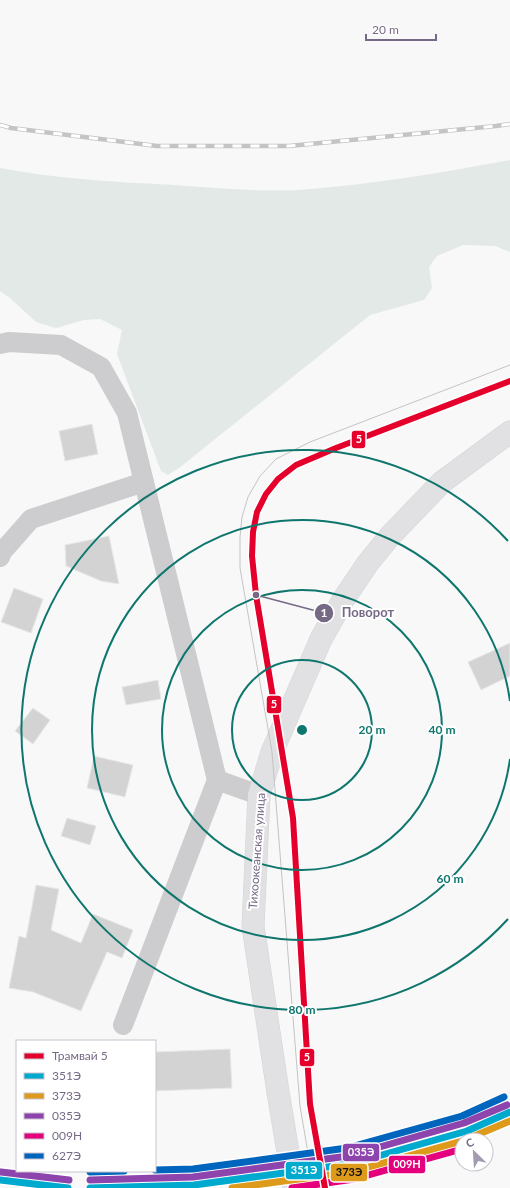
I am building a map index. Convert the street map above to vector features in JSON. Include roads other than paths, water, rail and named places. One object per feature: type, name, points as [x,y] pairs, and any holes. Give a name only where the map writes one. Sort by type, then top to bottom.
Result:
[{"type":"main road","name":"Тихоокеанская улица","points":[[294,1188],[252,926],[259,795],[272,752],[322,639],[343,600],[368,562],[390,536],[442,482],[510,432]]},
{"type":"street","points":[[0,344],[9,342],[61,345],[102,367],[127,413],[217,780],[123,1025]]},
{"type":"street","points":[[0,557],[2,552],[31,519],[144,482]]},
{"type":"street","points":[[217,780],[259,795]]},
{"type":"tram line","points":[[314,1188],[300,1106],[272,752],[240,568],[240,537],[242,517],[248,497],[260,476],[276,459],[310,442],[510,365]]},
{"type":"tram line","name":"5","points":[[325,1188],[310,1104],[293,818],[256,595],[252,556],[253,532],[257,512],[266,494],[278,479],[296,465],[336,448],[510,381]]},
{"type":"railway","points":[[0,125],[11,128],[157,146],[289,146],[510,124]]},
{"type":"place","name":"Поворот","points":[[256,595]]}]
